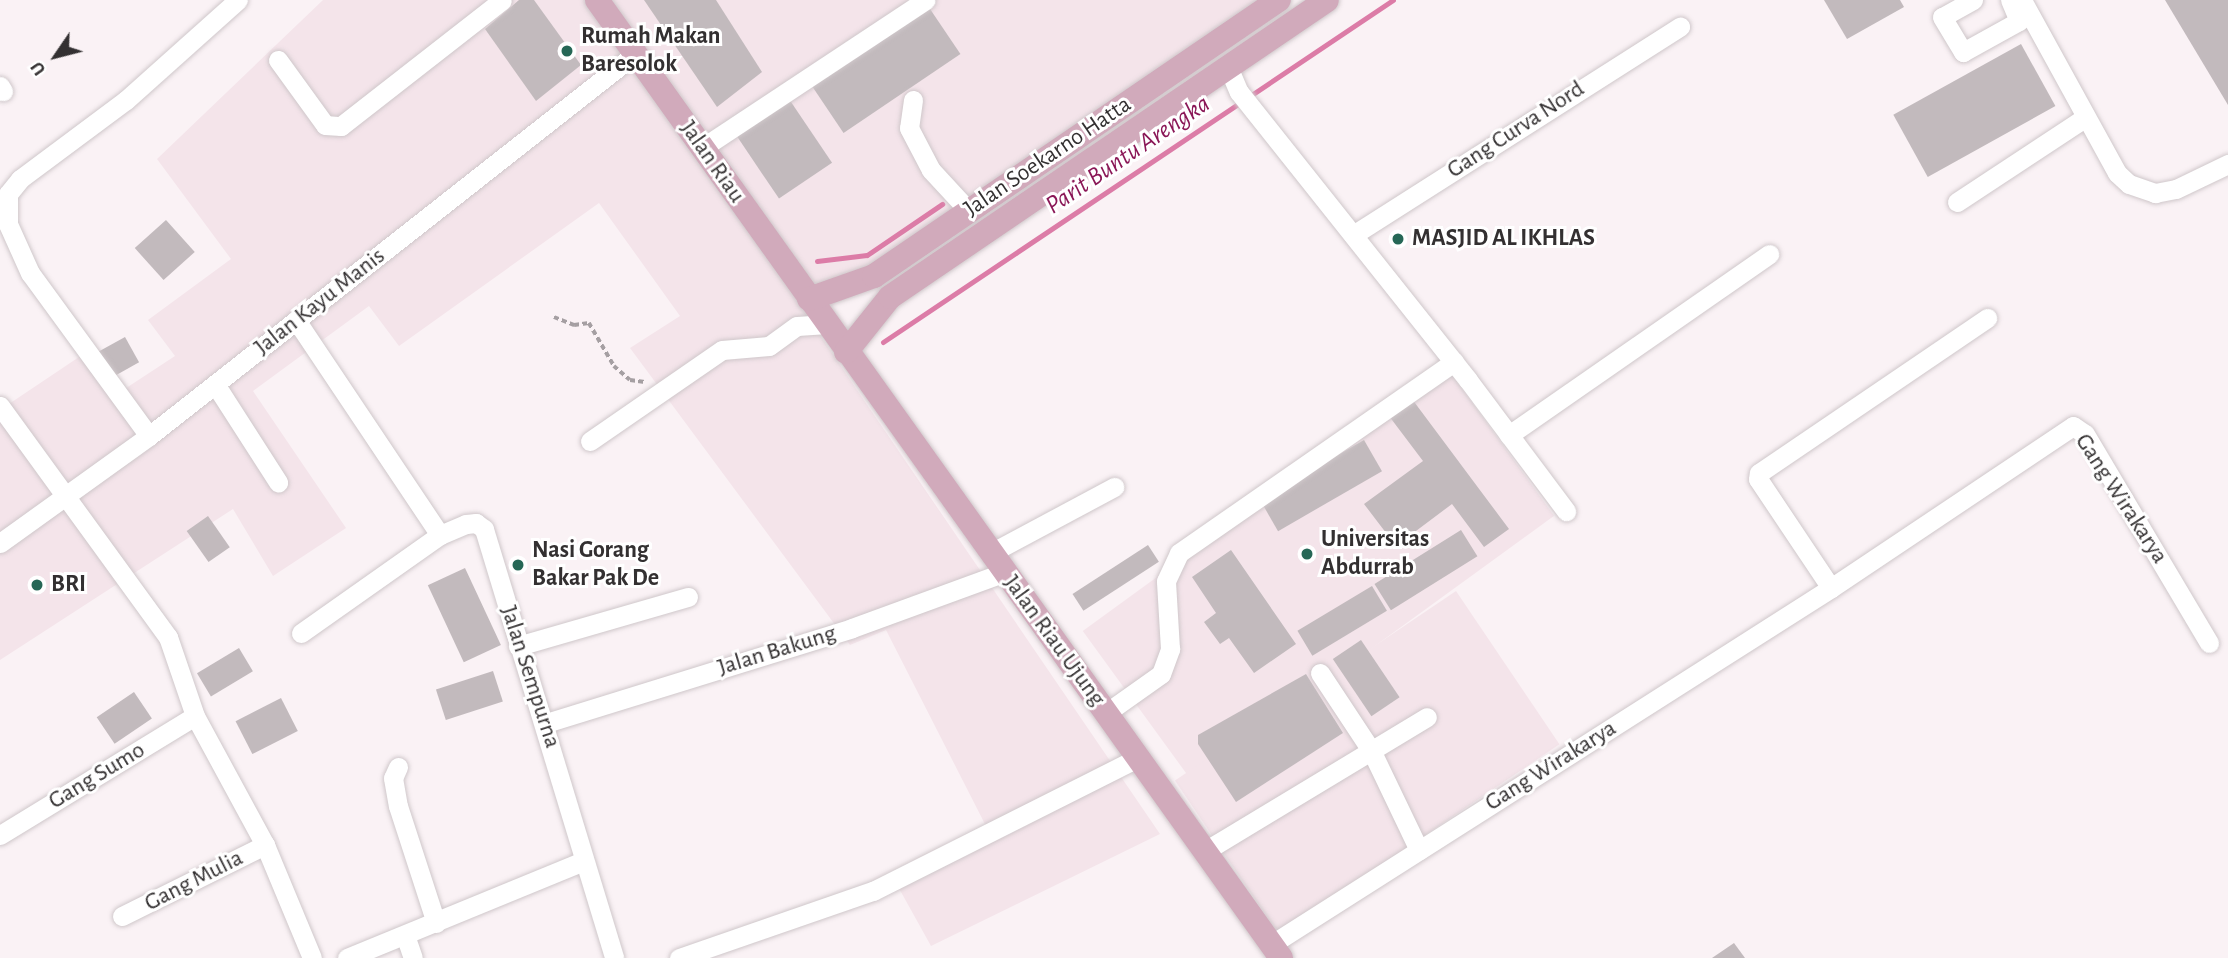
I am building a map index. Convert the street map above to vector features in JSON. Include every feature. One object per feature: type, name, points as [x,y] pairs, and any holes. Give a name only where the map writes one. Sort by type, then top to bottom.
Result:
[{"type":"main road","name":"Jalan Riau","points":[[597,0],[827,324]]},
{"type":"main road","name":"Jalan Soekarno Hatta","points":[[809,299],[874,276],[1279,0]]},
{"type":"main road","name":"Jalan Soekarno Hatta","points":[[846,352],[890,298],[1328,0]]},
{"type":"main road","name":"Jalan Riau Ujung","points":[[827,324],[1279,954]]},
{"type":"street","points":[[149,436],[30,272],[8,224],[8,194],[20,179],[126,100],[238,0]]},
{"type":"street","points":[[278,60],[325,125],[333,129],[502,0]]},
{"type":"street","points":[[702,148],[926,0]]},
{"type":"street","points":[[1973,0],[1942,17],[1963,52],[2019,21],[2010,0]]},
{"type":"street","points":[[2022,0],[2117,173],[2139,191],[2176,189],[2228,164]]},
{"type":"street","name":"Gang Curva Nord","points":[[1353,235],[1680,27]]},
{"type":"street","name":"Jalan Kayu Manis","points":[[0,543],[67,498],[149,436],[635,54]]},
{"type":"street","points":[[1229,69],[1239,92],[1454,362],[1566,511]]},
{"type":"street","points":[[913,100],[909,128],[931,170],[969,211]]},
{"type":"street","points":[[1957,202],[2086,117]]},
{"type":"street","points":[[1509,435],[1769,254]]},
{"type":"street","points":[[1831,588],[1758,480],[1759,473],[1987,318]]},
{"type":"street","points":[[296,320],[440,534],[301,633]]},
{"type":"street","points":[[590,441],[722,350],[769,346],[797,326],[827,324]]},
{"type":"street","points":[[1106,713],[1161,674],[1170,649],[1166,581],[1179,553],[1454,362]]},
{"type":"street","points":[[215,384],[278,482]]},
{"type":"street","points":[[0,406],[168,637],[195,716],[265,845],[312,958]]},
{"type":"street","name":"Gang Wirakarya","points":[[1279,954],[1419,849],[1831,588],[2073,426],[2085,434],[2210,643]]},
{"type":"street","name":"Jalan Bakung","points":[[546,723],[852,628],[998,563],[1114,487]]},
{"type":"street","name":"Jalan Sempurna","points":[[440,534],[466,524],[476,523],[484,529],[518,646],[546,723],[583,862],[614,958]]},
{"type":"street","points":[[518,646],[688,597]]},
{"type":"street","points":[[1320,673],[1372,752],[1419,849]]},
{"type":"street","name":"Gang Sumo","points":[[0,835],[195,716]]},
{"type":"street","points":[[1205,851],[1427,717]]},
{"type":"street","points":[[679,958],[873,891],[1138,758]]},
{"type":"street","points":[[398,768],[393,778],[398,806],[436,923]]},
{"type":"street","name":"Gang Mulia","points":[[122,916],[265,845]]},
{"type":"street","points":[[347,958],[583,862]]},
{"type":"street","points":[[405,935],[413,958]]},
{"type":"path","points":[[554,317],[574,326],[589,323],[614,366],[630,380],[648,382],[659,395]]},
{"type":"shaded area","points":[[323,0],[1273,0],[810,321],[1160,834],[931,946],[896,883],[988,830],[886,630],[850,645],[630,348],[680,316],[599,203],[399,346],[369,306],[253,391],[346,528],[273,576],[233,509],[0,660],[0,410],[82,355],[114,396],[175,356],[148,320],[231,259],[157,159]]},
{"type":"shaded area","name":"Universitas Abdurrab","points":[[1446,367],[1554,516],[1191,780],[1083,631]]},
{"type":"shaded area","points":[[1456,591],[1559,744],[1278,934],[1175,781]]},
{"type":"building","points":[[519,0],[534,0],[581,65],[536,101],[485,29]]},
{"type":"building","points":[[644,0],[716,0],[762,72],[717,107]]},
{"type":"building","points":[[1824,0],[1900,0],[1904,7],[1847,39]]},
{"type":"building","points":[[2165,0],[2228,0],[2228,105]]},
{"type":"building","points":[[928,6],[960,54],[844,133],[811,85]]},
{"type":"building","points":[[2021,44],[2055,106],[1928,177],[1893,115]]},
{"type":"building","points":[[789,99],[832,163],[779,199],[736,135]]},
{"type":"building","points":[[166,220],[195,252],[164,280],[135,248]]},
{"type":"building","points":[[125,337],[139,362],[113,377],[99,352]]},
{"type":"building","points":[[1412,399],[1509,529],[1484,547],[1452,504],[1396,546],[1364,504],[1423,461],[1389,416]]},
{"type":"building","points":[[1364,440],[1382,471],[1278,531],[1260,500]]},
{"type":"building","points":[[208,516],[230,547],[208,562],[187,531]]},
{"type":"building","points":[[1461,530],[1477,556],[1391,610],[1374,584]]},
{"type":"building","points":[[1148,545],[1159,562],[1083,611],[1073,594]]},
{"type":"building","points":[[1231,550],[1296,644],[1254,673],[1229,638],[1220,644],[1204,622],[1216,613],[1192,577]]},
{"type":"building","points":[[465,568],[501,645],[464,662],[428,585]]},
{"type":"building","points":[[1372,586],[1387,611],[1312,656],[1297,631]]},
{"type":"building","points":[[1361,640],[1400,697],[1371,716],[1333,659]]},
{"type":"building","points":[[239,648],[253,671],[211,696],[197,673]]},
{"type":"building","points":[[493,671],[503,701],[446,720],[436,690]]},
{"type":"building","points":[[1306,674],[1343,733],[1236,802],[1198,744],[1198,735]]},
{"type":"building","points":[[134,692],[152,719],[115,744],[97,717]]},
{"type":"building","points":[[281,698],[298,731],[252,754],[236,721]]},
{"type":"building","points":[[1734,943],[1745,958],[1712,958]]},
{"type":"waterway","name":"Parit Buntu Arengka","points":[[883,342],[1393,0]]},
{"type":"waterway","points":[[817,261],[867,255],[942,204]]},
{"type":"place","name":"Rumah Makan Baresolok","points":[[567,51]]},
{"type":"place","name":"MASJID AL IKHLAS","points":[[1398,239]]},
{"type":"place","name":"Universitas Abdurrab","points":[[1307,554]]},
{"type":"place","name":"Nasi Gorang Bakar Pak De","points":[[518,565]]},
{"type":"place","name":"BRI","points":[[37,585]]}]
